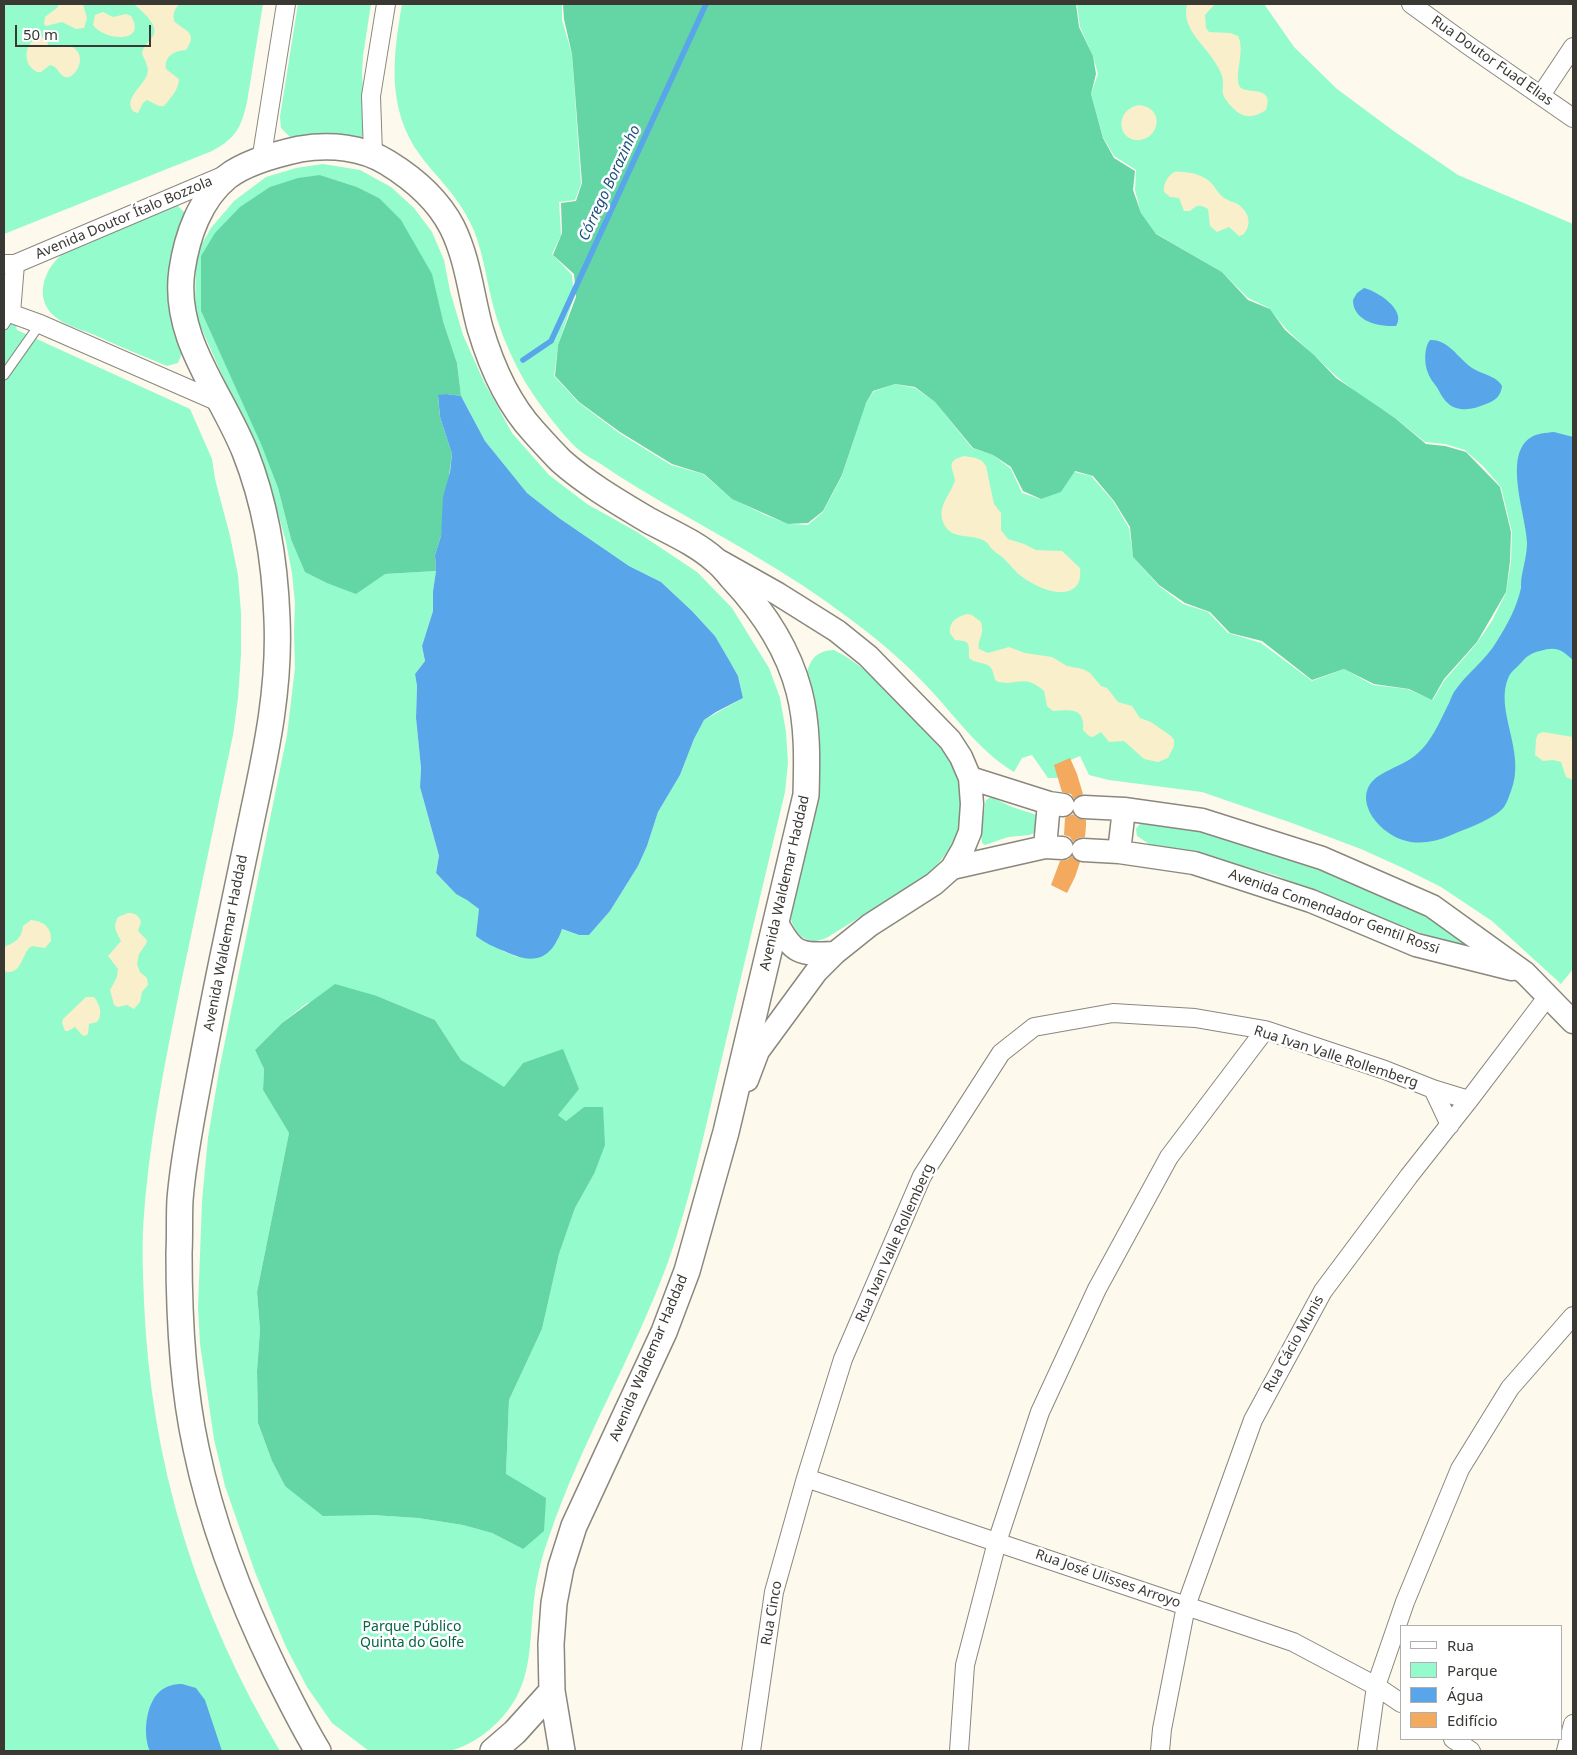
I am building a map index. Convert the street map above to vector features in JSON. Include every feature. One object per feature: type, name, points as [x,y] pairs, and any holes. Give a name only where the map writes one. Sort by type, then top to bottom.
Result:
[{"type":"main road","name":"Avenida Waldemar Haddad","points":[[320,1749],[284,1688],[252,1620],[235,1578],[206,1493],[194,1442],[181,1346],[179,1309],[180,1200],[189,1134],[223,955],[270,733],[278,666],[276,602],[270,542],[260,496],[244,450],[194,352],[183,317],[180,291],[188,240],[201,210],[224,179],[252,164],[293,150],[318,147],[344,148],[373,154],[405,174],[433,198],[451,224],[463,255],[480,328],[496,375],[523,420],[560,460],[596,488],[714,558],[750,596],[768,623],[789,660],[800,694],[807,761],[806,795],[726,1132],[687,1271],[664,1332],[574,1526],[560,1567],[554,1604],[551,1644],[552,1691],[562,1751]]},
{"type":"main road","points":[[493,1751],[515,1732],[552,1691]]},
{"type":"street","points":[[252,164],[286,4]]},
{"type":"street","points":[[373,154],[371,96],[386,4]]},
{"type":"street","name":"Rua Doutor Fuad Elias","points":[[1411,4],[1573,118]]},
{"type":"street","points":[[1541,95],[1573,47]]},
{"type":"street","name":"Avenida Doutor Ítalo Bozzola","points":[[10,264],[252,164]]},
{"type":"street","points":[[10,264],[6,316],[40,324],[221,403]]},
{"type":"street","points":[[714,558],[778,594],[837,631],[868,656],[950,740],[961,757],[970,778],[972,804],[970,832],[952,868],[934,884],[870,925],[835,953],[816,972],[758,1051],[726,1132]]},
{"type":"street","points":[[970,778],[1065,805],[1124,809],[1202,820],[1322,858],[1432,906],[1525,973],[1573,1022]]},
{"type":"street","points":[[1064,849],[1065,805]]},
{"type":"street","points":[[1120,852],[1124,809]]},
{"type":"street","name":"Avenida Comendador Gentil Rossi","points":[[952,868],[1064,849],[1120,852],[1194,863],[1311,901],[1416,945],[1525,973]]},
{"type":"street","points":[[776,921],[786,940],[797,950],[812,954],[835,953]]},
{"type":"street","name":"Rua Cácio Munis","points":[[1160,1751],[1162,1729],[1186,1606],[1253,1420],[1323,1290],[1548,996]]},
{"type":"street","name":"Rua Ivan Valle Rollemberg","points":[[806,1478],[843,1359],[922,1176],[1001,1053],[1034,1027],[1113,1013],[1195,1018],[1264,1030],[1469,1100]]},
{"type":"street","points":[[959,1751],[965,1665],[997,1542],[1040,1412],[1097,1289],[1168,1157],[1264,1030]]},
{"type":"street","name":"Rua Ivan Valle Rollemberg","points":[[1433,1089],[1450,1125]]},
{"type":"street","points":[[1367,1751],[1376,1686],[1404,1602],[1460,1469],[1510,1388],[1573,1316]]},
{"type":"street","name":"Rua José Ulisses Arroyo","points":[[806,1478],[1293,1642],[1376,1686],[1400,1702]]},
{"type":"street","name":"Rua Cinco","points":[[751,1751],[774,1592],[806,1478]]},
{"type":"street","points":[[1566,1751],[1573,1724]]},
{"type":"street","points":[[1454,1740],[1471,1751]]},
{"type":"lane","points":[[4,376],[40,324]]},
{"type":"green space","points":[[4,4],[263,4],[247,102],[240,126],[227,142],[212,151],[4,234]]},
{"type":"green space","points":[[298,4],[371,4],[362,74],[366,134],[357,139],[290,137],[281,128],[280,117]]},
{"type":"green space","points":[[402,4],[562,4],[562,20],[572,54],[581,184],[575,200],[559,202],[561,235],[552,254],[572,275],[574,297],[558,345],[554,376],[578,402],[619,433],[671,465],[703,474],[731,498],[765,515],[789,524],[808,525],[823,512],[842,476],[865,405],[873,392],[894,384],[915,388],[935,402],[972,448],[993,455],[1011,469],[1022,493],[1040,499],[1061,492],[1074,472],[1091,476],[1113,501],[1129,528],[1133,557],[1159,586],[1183,604],[1208,612],[1228,633],[1261,643],[1312,681],[1344,669],[1373,685],[1407,689],[1433,700],[1444,681],[1477,643],[1492,621],[1506,593],[1511,562],[1512,532],[1501,487],[1484,467],[1465,450],[1445,444],[1425,442],[1394,417],[1363,398],[1336,376],[1286,329],[1269,308],[1248,298],[1222,272],[1155,233],[1141,213],[1135,190],[1136,170],[1114,156],[1103,137],[1091,94],[1098,74],[1093,56],[1080,27],[1077,4],[1264,4],[1294,47],[1337,89],[1395,132],[1458,175],[1573,224],[1573,969],[1561,984],[1492,921],[1441,887],[1361,849],[1202,792],[1109,780],[1089,775],[1080,756],[1059,765],[1063,778],[1048,778],[1032,755],[1022,758],[1014,772],[1000,763],[976,741],[904,663],[846,616],[783,573],[618,476],[579,450],[549,416],[519,370],[504,340],[497,319],[480,250],[470,222],[453,195],[420,155],[409,137],[397,101],[395,82],[396,43]]},
{"type":"green space","points":[[563,4],[1076,4],[1079,27],[1093,56],[1096,74],[1091,94],[1103,138],[1114,158],[1135,171],[1133,190],[1141,213],[1156,234],[1222,272],[1248,300],[1270,309],[1285,330],[1314,355],[1336,378],[1395,418],[1426,444],[1445,446],[1466,452],[1500,487],[1511,532],[1506,592],[1477,642],[1444,679],[1432,700],[1409,689],[1374,684],[1344,669],[1312,680],[1262,641],[1230,633],[1210,612],[1185,603],[1159,585],[1133,557],[1130,527],[1114,501],[1093,476],[1075,471],[1061,492],[1041,499],[1023,491],[1011,467],[993,455],[973,448],[935,402],[915,387],[895,384],[873,391],[866,403],[842,475],[823,511],[808,523],[788,524],[732,499],[704,474],[672,464],[620,432],[579,402],[555,376],[558,345],[576,297],[574,274],[553,255],[562,233],[561,203],[576,201],[582,183],[572,54],[564,19]]},
{"type":"green space","name":"Parque Público Quinta do Golfe","points":[[323,164],[360,170],[391,187],[414,208],[432,232],[444,260],[450,291],[463,335],[484,382],[512,433],[549,475],[587,504],[637,532],[697,572],[732,608],[769,668],[780,698],[786,732],[788,763],[785,792],[702,1143],[676,1239],[640,1331],[577,1465],[547,1543],[537,1581],[529,1654],[522,1686],[511,1706],[497,1723],[470,1743],[450,1751],[369,1751],[332,1723],[307,1687],[286,1647],[255,1572],[225,1486],[214,1439],[200,1344],[198,1308],[202,1201],[208,1138],[219,1071],[287,735],[295,668],[295,603],[286,542],[272,492],[195,314],[196,254],[211,228],[234,201],[266,177],[296,168]],"holes":[[[320,175],[357,187],[379,198],[443,321],[457,363],[461,396],[485,441],[527,493],[559,518],[629,566],[661,582],[715,636],[738,676],[743,698],[704,720],[694,739],[680,775],[658,812],[638,866],[610,911],[589,935],[579,935],[561,929],[557,942],[517,957],[503,951],[479,923],[479,909],[467,899],[456,894],[436,873],[439,857],[420,787],[421,768],[416,718],[417,686],[415,674],[425,661],[422,646],[433,611],[436,571],[385,574],[291,539],[278,488],[261,443],[201,311]],[[377,996],[435,1020],[461,1060],[504,1088],[523,1063],[558,1115],[566,1121],[584,1107],[594,1174],[575,1208],[559,1254],[542,1329],[509,1400],[506,1474],[523,1549],[492,1533],[463,1525],[418,1518],[372,1515],[285,1486],[272,1461],[258,1423],[257,1371],[260,1330],[257,1292],[289,1133],[263,1090],[264,1069],[255,1050],[282,1023],[307,1003]]]},
{"type":"green space","points":[[320,175],[357,187],[379,198],[401,220],[432,274],[443,321],[457,363],[461,396],[447,394],[438,396],[440,417],[452,454],[441,536],[435,555],[436,571],[385,574],[356,594],[305,572],[291,539],[278,488],[261,444],[201,311],[201,256],[215,233],[240,207],[270,187],[298,178]]},
{"type":"green space","points":[[177,205],[186,214],[182,353],[178,363],[167,366],[70,326],[51,313],[43,297],[44,281],[52,265],[64,253],[170,206]]},
{"type":"green space","points":[[4,270],[17,330],[190,409],[212,459],[238,575],[241,613],[241,654],[238,698],[233,735],[157,1107],[145,1197],[143,1283],[148,1362],[156,1421],[168,1479],[183,1535],[202,1590],[224,1644],[250,1698],[280,1751],[4,1751]]},
{"type":"green space","points":[[834,650],[870,674],[938,743],[951,760],[955,769],[960,784],[962,814],[953,842],[936,866],[924,877],[828,937],[815,941],[801,936],[791,920],[807,673],[813,659],[819,653]]},
{"type":"green space","points":[[991,797],[1012,807],[1037,815],[1038,831],[1030,835],[1008,837],[985,845],[982,843],[981,835],[985,805],[986,800]]},
{"type":"green space","points":[[1144,821],[1219,835],[1290,857],[1391,898],[1444,923],[1479,954],[1368,914],[1275,875],[1196,853],[1149,844],[1137,836],[1136,829]]},
{"type":"green space","points":[[335,984],[377,996],[435,1020],[461,1060],[504,1087],[523,1063],[563,1049],[579,1089],[558,1115],[566,1121],[584,1107],[603,1107],[605,1145],[594,1174],[575,1208],[559,1254],[542,1329],[509,1400],[506,1474],[546,1498],[544,1531],[523,1549],[492,1533],[463,1525],[418,1518],[372,1515],[323,1516],[285,1486],[272,1461],[258,1423],[257,1371],[260,1330],[257,1292],[289,1133],[263,1090],[264,1069],[255,1050],[282,1023]]},
{"type":"sand","points":[[58,4],[83,4],[87,18],[84,28],[76,29],[62,22],[46,26],[44,24],[45,17],[58,7]]},
{"type":"sand","points":[[134,4],[180,4],[174,11],[174,21],[191,36],[186,50],[171,55],[166,64],[166,69],[179,79],[178,86],[172,97],[164,106],[159,106],[147,100],[143,103],[138,113],[134,112],[130,103],[134,93],[148,72],[142,53],[153,36],[154,27],[149,18]]},
{"type":"sand","points":[[1187,4],[1215,4],[1205,15],[1206,28],[1209,32],[1230,33],[1238,36],[1241,49],[1238,83],[1243,89],[1263,93],[1267,97],[1268,102],[1266,110],[1256,115],[1246,116],[1229,104],[1223,94],[1223,80],[1220,71],[1187,22]]},
{"type":"sand","points":[[103,12],[113,17],[126,14],[131,16],[135,25],[134,31],[123,37],[114,37],[98,30],[93,25],[95,15]]},
{"type":"sand","points":[[41,36],[50,47],[66,45],[74,48],[80,58],[77,70],[73,74],[65,77],[55,67],[50,65],[41,72],[37,72],[28,64],[28,47],[35,39]]},
{"type":"sand","points":[[1139,105],[1148,107],[1153,112],[1157,123],[1151,135],[1139,140],[1126,136],[1121,124],[1126,112]]},
{"type":"sand","points":[[1174,172],[1190,173],[1205,178],[1220,195],[1240,206],[1247,214],[1249,222],[1243,235],[1239,236],[1229,227],[1217,232],[1210,226],[1208,209],[1202,206],[1194,207],[1190,211],[1184,211],[1179,198],[1170,197],[1164,192],[1166,181]]},
{"type":"sand","points":[[964,456],[976,458],[986,466],[994,504],[1001,513],[1001,530],[1008,539],[1036,550],[1062,551],[1080,568],[1079,580],[1074,588],[1065,592],[1059,592],[1038,586],[1018,574],[986,542],[974,537],[956,534],[947,528],[943,522],[942,510],[955,480],[952,462]]},
{"type":"sand","points":[[967,614],[972,615],[981,622],[982,631],[979,649],[988,653],[1009,647],[1025,653],[1052,657],[1067,666],[1083,669],[1090,673],[1101,686],[1107,688],[1118,702],[1132,706],[1140,718],[1151,722],[1171,736],[1174,740],[1174,746],[1168,758],[1158,762],[1144,759],[1124,741],[1109,742],[1101,732],[1093,737],[1089,736],[1083,730],[1082,717],[1079,714],[1070,711],[1053,711],[1047,706],[1044,691],[1037,685],[1025,681],[1003,683],[996,681],[989,666],[969,658],[968,643],[955,640],[950,633],[954,620]]},
{"type":"sand","points":[[1543,732],[1573,737],[1573,780],[1566,777],[1561,762],[1553,760],[1543,761],[1535,755],[1536,739],[1538,734]]},
{"type":"sand","points":[[128,913],[138,916],[141,922],[138,931],[147,940],[139,954],[137,964],[140,972],[147,978],[148,985],[142,992],[140,1002],[134,1009],[127,1005],[118,1007],[114,1005],[110,990],[117,977],[118,969],[108,956],[121,941],[115,924],[118,917]]},
{"type":"sand","points":[[31,920],[40,922],[49,929],[51,941],[45,948],[32,946],[14,971],[4,971],[4,947],[17,940],[23,926]]},
{"type":"sand","points":[[86,997],[94,997],[96,1000],[100,1010],[99,1019],[97,1022],[89,1024],[88,1034],[85,1036],[75,1027],[65,1031],[62,1023],[63,1019]]},
{"type":"water","points":[[1364,288],[1376,293],[1389,302],[1397,314],[1396,326],[1374,324],[1357,313],[1353,300],[1357,293]]},
{"type":"water","points":[[1430,340],[1448,346],[1472,368],[1493,377],[1500,383],[1502,386],[1497,398],[1489,403],[1468,409],[1456,408],[1447,403],[1431,379],[1427,369],[1425,360]]},
{"type":"water","points":[[438,395],[461,396],[485,441],[527,493],[559,518],[629,566],[661,582],[692,611],[715,636],[738,676],[743,698],[704,720],[694,739],[680,775],[658,812],[638,866],[610,911],[589,935],[579,935],[562,929],[558,940],[546,954],[532,959],[514,955],[490,945],[476,936],[479,909],[456,894],[436,873],[439,856],[420,787],[421,768],[416,718],[417,686],[415,674],[425,661],[422,646],[433,611],[436,571],[435,555],[441,536],[443,497],[450,472],[452,454],[440,417]]},
{"type":"water","points":[[1554,432],[1573,437],[1573,660],[1558,650],[1546,649],[1528,656],[1509,676],[1505,689],[1505,703],[1513,746],[1515,776],[1507,801],[1499,812],[1471,827],[1433,841],[1409,842],[1393,836],[1373,818],[1366,800],[1368,788],[1377,777],[1412,758],[1427,744],[1454,692],[1482,661],[1508,622],[1521,588],[1527,546],[1518,487],[1518,458],[1522,447],[1530,438],[1539,434]]},
{"type":"water","points":[[182,1684],[196,1688],[205,1700],[222,1751],[150,1751],[146,1736],[149,1709],[157,1694],[172,1685]]},
{"type":"building","points":[[1070,758],[1083,794],[1074,799],[1071,794],[1062,792],[1054,765]]},
{"type":"building","points":[[1073,814],[1077,818],[1086,820],[1086,826],[1085,837],[1078,838],[1073,842],[1070,837],[1064,835],[1065,818]]},
{"type":"building","points":[[1072,856],[1080,862],[1067,893],[1051,885],[1060,861],[1067,860]]},
{"type":"waterway","name":"Córrego Borazinho","points":[[523,360],[551,341],[706,4]]}]
